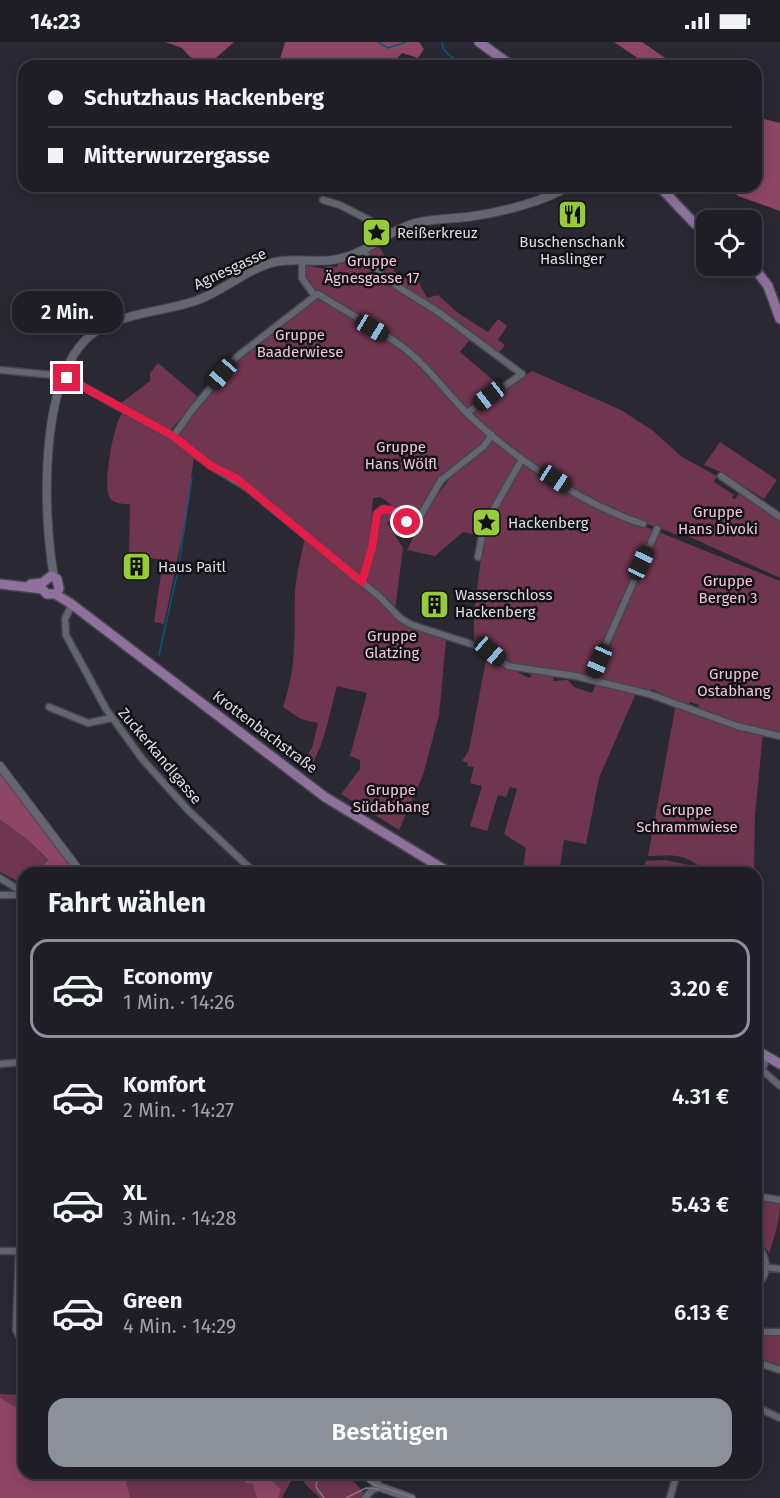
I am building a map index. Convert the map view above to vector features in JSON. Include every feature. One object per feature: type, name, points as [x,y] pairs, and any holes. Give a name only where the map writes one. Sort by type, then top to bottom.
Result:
[{"type":"main road","points":[[479,42],[504,60]]},
{"type":"main road","points":[[666,192],[696,225]]},
{"type":"main road","points":[[760,276],[768,286],[780,319]]},
{"type":"main road","points":[[0,584],[46,582],[47,594],[57,591]]},
{"type":"main road","name":"Krottenbachstraße","points":[[46,582],[59,582],[57,591],[71,603],[320,794],[440,867]]},
{"type":"main road","points":[[762,1054],[780,1064]]},
{"type":"street","name":"Agnesgasse","points":[[46,582],[50,557],[45,490],[46,464],[53,417],[64,376],[81,345],[101,328],[206,297],[269,264],[338,259],[364,250],[392,232],[426,221],[500,211],[552,192]]},
{"type":"street","points":[[322,200],[340,205],[392,232]]},
{"type":"street","points":[[364,250],[375,270],[383,277],[425,303],[522,374],[467,413]]},
{"type":"street","points":[[302,261],[302,278],[315,296]]},
{"type":"street","points":[[173,436],[238,356],[318,294],[400,345],[447,389],[467,413],[522,459],[582,495],[643,524]]},
{"type":"street","points":[[0,370],[64,376],[173,436],[200,459],[249,489],[362,582],[406,622],[490,651],[508,666],[590,680],[649,694],[737,726],[780,736]]},
{"type":"street","points":[[362,582],[372,548],[377,514],[383,509],[391,510],[414,528],[441,480],[483,447],[492,435]]},
{"type":"street","points":[[478,556],[484,526],[522,459]]},
{"type":"street","points":[[721,476],[780,517]]},
{"type":"street","points":[[590,680],[657,529]]},
{"type":"street","name":"Zuckerkandlgasse","points":[[71,603],[65,619],[66,635],[111,718],[187,810],[249,867]]},
{"type":"street","points":[[48,707],[88,723],[111,718]]},
{"type":"street","points":[[0,766],[76,867]]},
{"type":"street","points":[[0,878],[18,890]]},
{"type":"street","points":[[0,895],[18,894]]},
{"type":"street","points":[[762,1064],[767,1057]]},
{"type":"street","points":[[0,1064],[18,1062]]},
{"type":"street","points":[[762,1071],[780,1086]]},
{"type":"street","points":[[762,1197],[780,1200]]},
{"type":"street","points":[[0,1251],[18,1251]]},
{"type":"street","points":[[762,1252],[766,1267],[762,1279]]},
{"type":"street","points":[[766,1267],[780,1269]]},
{"type":"street","points":[[18,1298],[16,1330],[18,1334]]},
{"type":"street","points":[[762,1332],[780,1332]]},
{"type":"street","points":[[762,1364],[780,1370]]},
{"type":"street","points":[[762,1410],[780,1418]]},
{"type":"street","points":[[370,1479],[380,1488],[411,1498]]},
{"type":"street","points":[[670,1498],[675,1479]]},
{"type":"street","points":[[365,1498],[372,1490],[380,1488]]},
{"type":"green space","points":[[379,247],[400,280],[406,277],[413,281],[417,279],[427,298],[438,295],[458,313],[488,332],[498,319],[507,326],[498,340],[505,345],[498,354],[471,338],[460,352],[500,386],[469,410],[434,373],[413,359],[517,457],[517,461],[478,535],[463,532],[435,556],[407,550],[428,507],[459,467],[437,482],[421,513],[411,520],[381,497],[373,498],[369,548],[359,577],[237,475],[212,464],[178,435],[206,397],[256,343],[320,297],[322,294],[306,278],[306,265],[324,269],[327,266],[337,267],[338,264]]},
{"type":"green space","points":[[158,363],[198,397],[170,431],[120,404],[150,381],[150,373]]},
{"type":"green space","name":"Gruppe Hans Divoki","points":[[532,371],[621,410],[652,430],[682,457],[717,476],[714,482],[734,495],[732,498],[735,499],[739,494],[780,519],[780,578],[679,532],[677,535],[641,522],[586,496],[526,458],[471,415],[488,400]]},
{"type":"green space","points":[[123,411],[179,444],[194,456],[186,518],[164,624],[154,622],[163,560],[129,555],[130,504],[118,503],[109,496],[107,478],[110,452],[116,427]]},
{"type":"green space","points":[[720,442],[777,480],[764,499],[721,472],[704,465]]},
{"type":"green space","points":[[523,462],[624,518],[780,581],[780,734],[740,725],[698,710],[699,705],[690,702],[688,706],[652,689],[650,692],[636,693],[599,778],[586,844],[564,840],[560,867],[523,867],[526,848],[504,834],[517,789],[510,787],[506,797],[498,795],[487,831],[470,826],[482,786],[470,783],[474,767],[467,766],[468,763],[462,761],[469,750],[486,660],[498,662],[529,678],[532,676],[529,672],[554,675],[553,681],[568,680],[574,687],[592,693],[596,684],[510,665],[474,641],[474,615],[484,533]]},
{"type":"green space","points":[[386,512],[395,516],[387,523],[403,548],[395,610],[367,582],[378,520]]},
{"type":"green space","points":[[305,538],[379,599],[403,624],[446,640],[439,715],[423,775],[399,830],[341,794],[360,769],[360,760],[350,756],[367,693],[337,686],[319,750],[309,770],[301,764],[312,748],[318,723],[301,719],[283,707],[293,664],[296,586]]},
{"type":"green space","name":"Gruppe Schrammwiese","points":[[676,704],[763,733],[755,815],[754,867],[701,867],[680,857],[648,856]]},
{"type":"green space","points":[[0,820],[28,840],[48,861],[42,867],[18,867],[18,881],[0,872]]},
{"type":"green space","points":[[665,860],[691,867],[644,867],[646,861]]},
{"type":"green space","points":[[762,1199],[780,1204],[769,1253],[762,1244]]},
{"type":"green space","points":[[762,1333],[780,1333],[780,1366],[762,1360]]},
{"type":"green space","points":[[0,1394],[18,1395],[18,1479],[292,1479],[282,1498],[0,1498]]},
{"type":"green space","points":[[306,1479],[350,1479],[364,1494],[360,1498],[320,1498],[304,1483]]},
{"type":"shaded area","points":[[165,42],[234,42],[213,60],[190,57],[182,48]]},
{"type":"shaded area","points":[[285,42],[419,42],[424,49],[418,58],[402,53],[396,60],[280,60]]},
{"type":"shaded area","points":[[614,42],[642,42],[668,60],[640,60]]},
{"type":"shaded area","points":[[762,118],[780,123],[780,211],[733,192],[762,192]]},
{"type":"shaded area","points":[[0,773],[71,867],[42,867],[48,860],[28,840],[0,820]]},
{"type":"shaded area","points":[[0,1398],[18,1408],[18,1479],[125,1479],[130,1498],[0,1498]]},
{"type":"shaded area","points":[[246,1479],[269,1479],[281,1489],[278,1498],[257,1498],[253,1484],[245,1483]]},
{"type":"waterway","points":[[378,42],[388,48],[406,42]]},
{"type":"waterway","points":[[442,42],[446,52],[459,60]]},
{"type":"waterway","points":[[159,655],[178,570],[192,478]]},
{"type":"tram line","points":[[317,1479],[316,1487],[324,1498]]},
{"type":"tram line","points":[[364,1479],[375,1485],[415,1498]]},
{"type":"tram line","points":[[346,1498],[366,1488],[379,1489]]},
{"type":"place","name":"Buschenschank Haslinger","points":[[572,215]]},
{"type":"place","name":"Reißerkreuz","points":[[376,233]]},
{"type":"place","name":"Hackenberg","points":[[487,523]]},
{"type":"place","name":"Haus Paitl","points":[[137,567]]},
{"type":"place","name":"Wasserschloss Hackenberg","points":[[434,604]]},
{"type":"route","points":[[67,378],[173,436],[200,459],[236,478],[362,582],[372,548],[377,514],[383,509],[391,510],[407,522]]},
{"type":"park label","name":"Gruppe Ägnesgasse 17","points":[[372,270]]},
{"type":"park label","name":"Gruppe Baaderwiese","points":[[300,344]]},
{"type":"park label","name":"Gruppe Hans Wölfl","points":[[401,456]]},
{"type":"park label","name":"Gruppe Bergen 3","points":[[728,590]]},
{"type":"park label","name":"Gruppe Glatzing","points":[[392,644]]},
{"type":"park label","name":"Gruppe Ostabhang","points":[[734,682]]},
{"type":"park label","name":"Gruppe Südabhang","points":[[391,798]]}]
